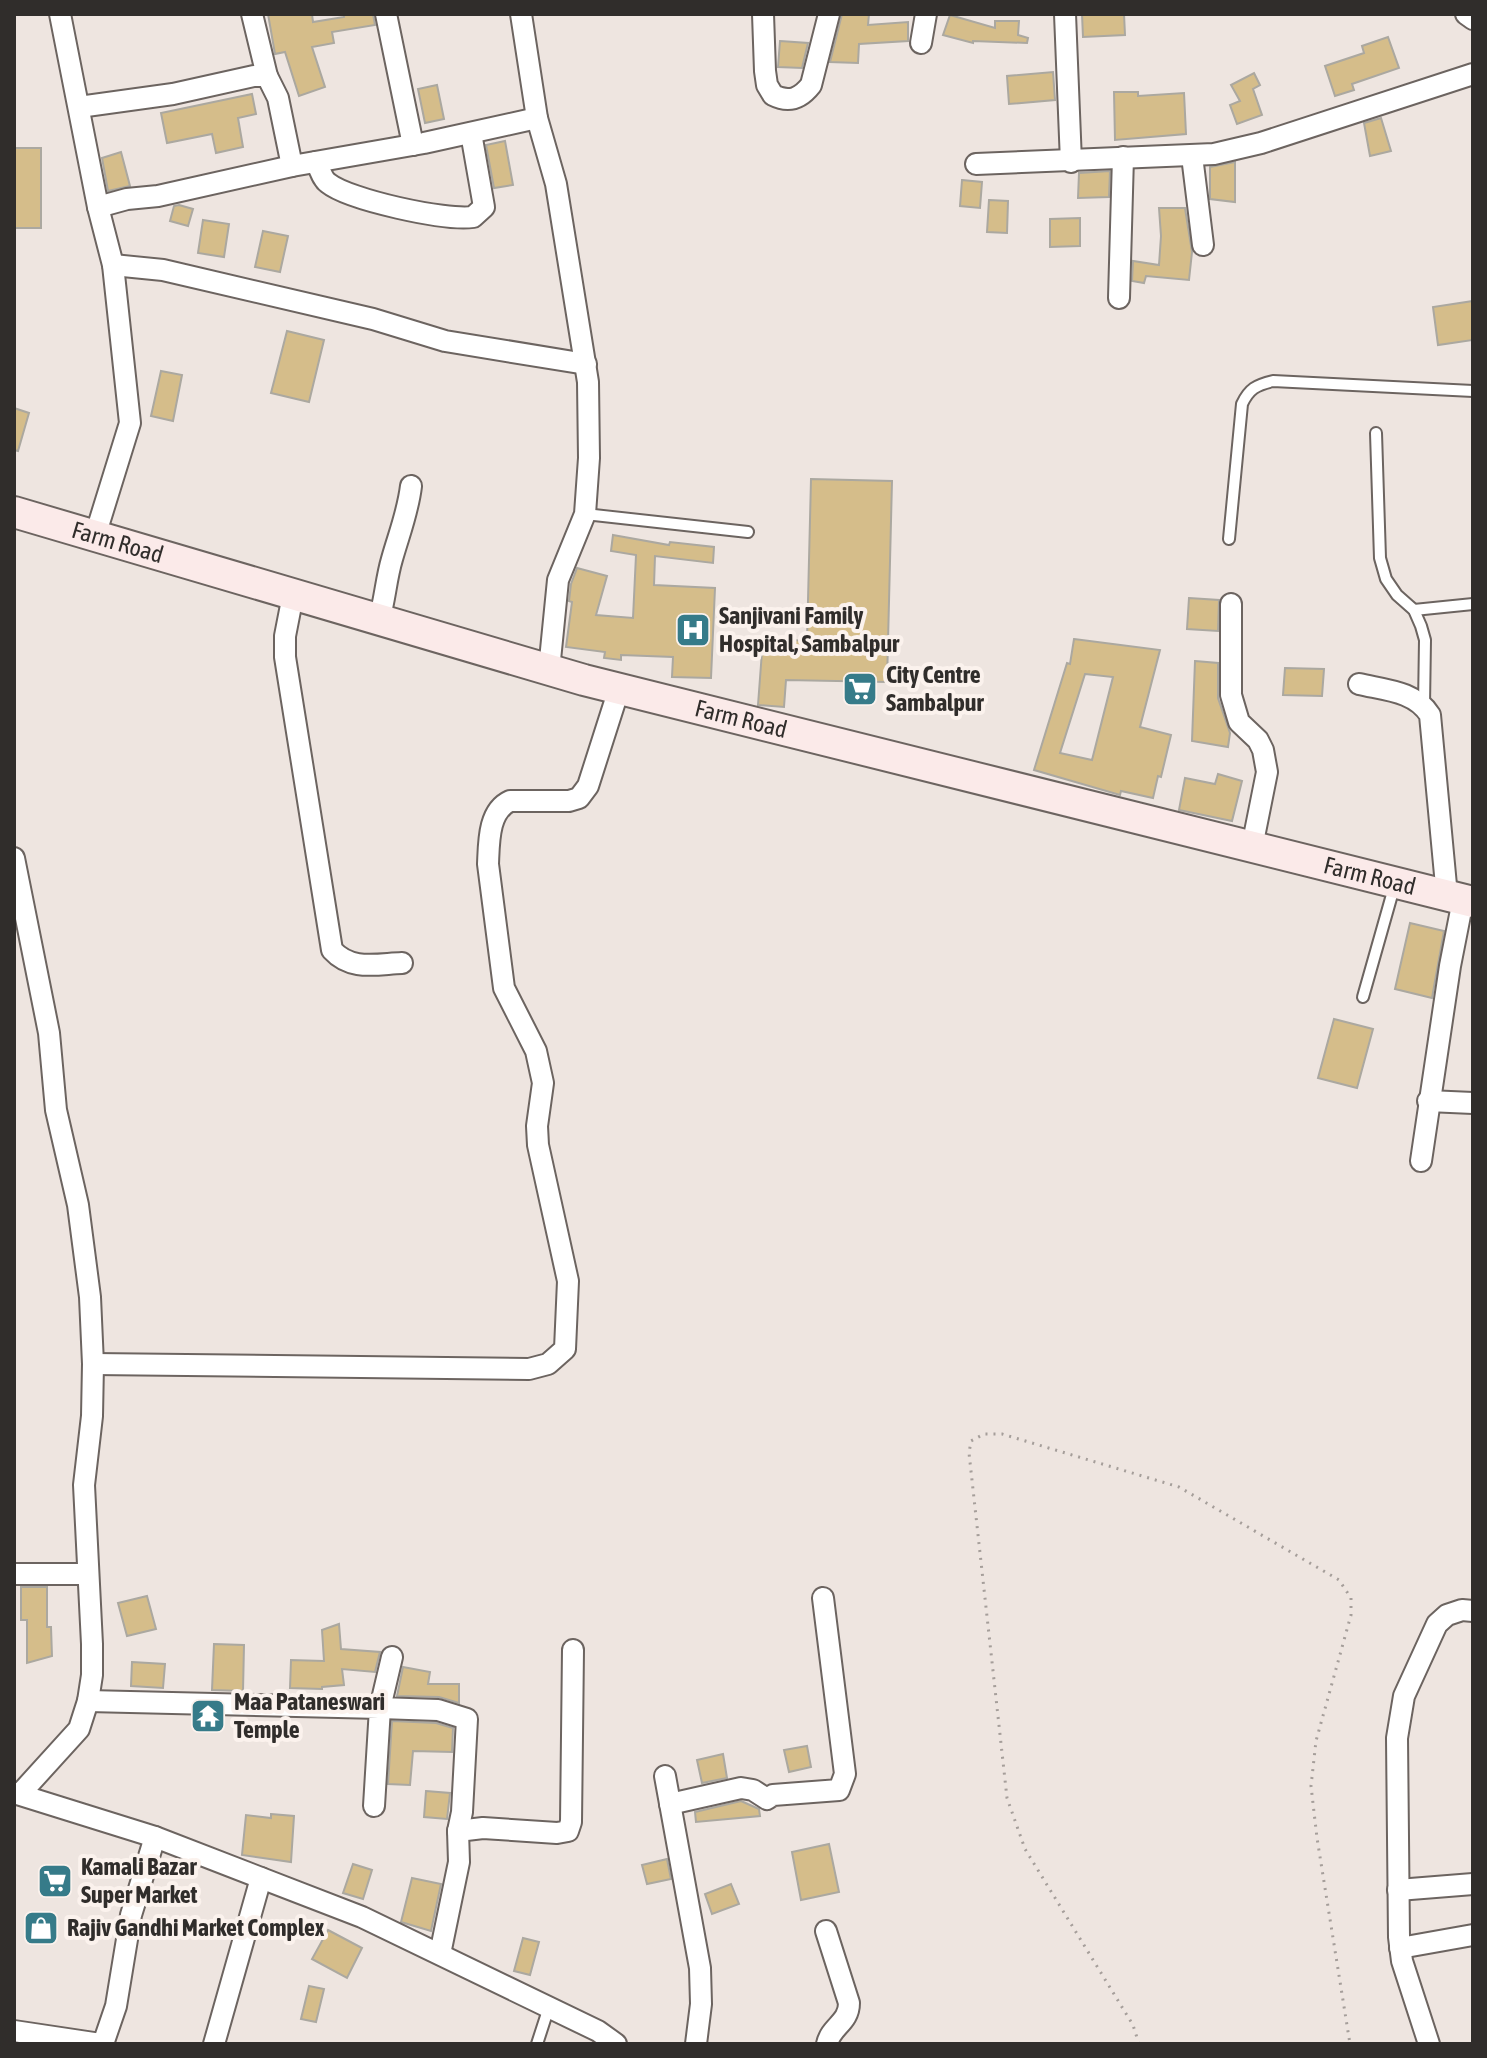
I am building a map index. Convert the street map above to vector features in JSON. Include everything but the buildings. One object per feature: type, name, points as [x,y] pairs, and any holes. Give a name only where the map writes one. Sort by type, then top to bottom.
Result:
[{"type":"main road","name":"Farm Road","points":[[14,512],[619,689],[1461,899]]},
{"type":"street","points":[[60,14],[98,207],[113,265],[130,423],[95,536]]},
{"type":"street","points":[[252,14],[267,76],[278,98],[292,166]]},
{"type":"street","points":[[386,14],[413,145]]},
{"type":"street","points":[[521,14],[537,118],[556,184],[588,382],[589,458],[585,514],[558,580],[549,670]]},
{"type":"street","points":[[763,14],[767,85],[773,95],[793,100],[803,95],[811,85],[829,14]]},
{"type":"street","points":[[921,43],[926,14]]},
{"type":"street","points":[[1065,14],[1071,162]]},
{"type":"street","points":[[1466,14],[1473,19]]},
{"type":"street","points":[[976,164],[1214,154],[1261,143],[1473,74]]},
{"type":"street","points":[[79,107],[148,99],[254,76],[267,76]]},
{"type":"street","points":[[98,207],[537,118]]},
{"type":"street","points":[[316,162],[326,182],[350,195],[424,213],[473,217],[484,207],[471,133]]},
{"type":"street","points":[[1192,156],[1203,245]]},
{"type":"street","points":[[1119,298],[1123,157]]},
{"type":"street","points":[[113,265],[163,270],[373,319],[445,341],[586,364]]},
{"type":"street","points":[[379,620],[411,486]]},
{"type":"street","points":[[293,595],[285,636],[285,657],[332,950],[341,960],[353,965],[402,963]]},
{"type":"street","points":[[1231,604],[1231,695],[1239,722],[1258,740],[1266,760],[1267,772],[1252,847]]},
{"type":"street","points":[[1359,684],[1413,697],[1424,705],[1430,715],[1461,899],[1421,1161]]},
{"type":"street","points":[[93,1364],[529,1369],[548,1364],[565,1349],[568,1281],[538,1145],[537,1126],[543,1083],[536,1051],[504,988],[488,864],[489,847],[495,813],[502,805],[510,801],[569,801],[579,798],[588,786],[619,689]]},
{"type":"street","points":[[14,858],[49,1033],[56,1110],[78,1205],[90,1297],[93,1364],[92,1416],[84,1485],[92,1675],[88,1701],[79,1729],[17,1794],[155,1837],[362,1917],[598,2031],[616,2044]]},
{"type":"street","points":[[1428,1101],[1473,1103]]},
{"type":"street","points":[[14,1574],[88,1574]]},
{"type":"street","points":[[670,1804],[741,1788],[753,1790],[767,1799],[773,1795],[839,1790],[845,1774],[823,1598]]},
{"type":"street","points":[[1429,2044],[1400,1948],[1397,1738],[1404,1696],[1437,1624],[1447,1615],[1462,1610],[1473,1611]]},
{"type":"street","points":[[458,1831],[483,1828],[568,1831],[571,1822],[573,1650]]},
{"type":"street","points":[[374,1806],[380,1708],[392,1657]]},
{"type":"street","points":[[88,1701],[438,1710],[467,1719],[462,1812],[458,1831],[459,1862],[440,1954]]},
{"type":"street","points":[[665,1776],[700,1968],[701,2004],[696,2044]]},
{"type":"street","points":[[14,2031],[102,2044],[116,2006],[131,1915],[155,1837]]},
{"type":"street","points":[[214,2044],[261,1878]]},
{"type":"street","points":[[1398,1890],[1473,1884]]},
{"type":"street","points":[[826,1931],[849,2003],[846,2020],[832,2032],[827,2044]]},
{"type":"street","points":[[1400,1948],[1473,1935]]},
{"type":"lane","points":[[1229,539],[1242,404],[1257,384],[1273,381],[1473,391]]},
{"type":"lane","points":[[1376,433],[1380,558],[1386,579],[1397,595],[1414,610],[1425,640],[1424,705]]},
{"type":"lane","points":[[585,514],[748,532]]},
{"type":"lane","points":[[1414,610],[1473,604]]},
{"type":"lane","points":[[1363,997],[1396,883]]},
{"type":"lane","points":[[537,2044],[549,2007]]},
{"type":"path","points":[[1139,2044],[1133,2025],[1025,1849],[1007,1798],[969,1453],[971,1441],[984,1434],[1002,1434],[1179,1487],[1339,1580],[1351,1598],[1351,1615],[1316,1741],[1311,1786],[1350,2044]]},
{"type":"place","name":"Sanjivani Family Hospital, Sambalpur","points":[[693,630]]},
{"type":"place","name":"City Centre Sambalpur","points":[[860,689]]},
{"type":"place","name":"Maa Pataneswari Temple","points":[[208,1716]]},
{"type":"place","name":"Kamali Bazar Super Market","points":[[55,1881]]},
{"type":"place","name":"Rajiv Gandhi Market Complex","points":[[41,1928]]}]
